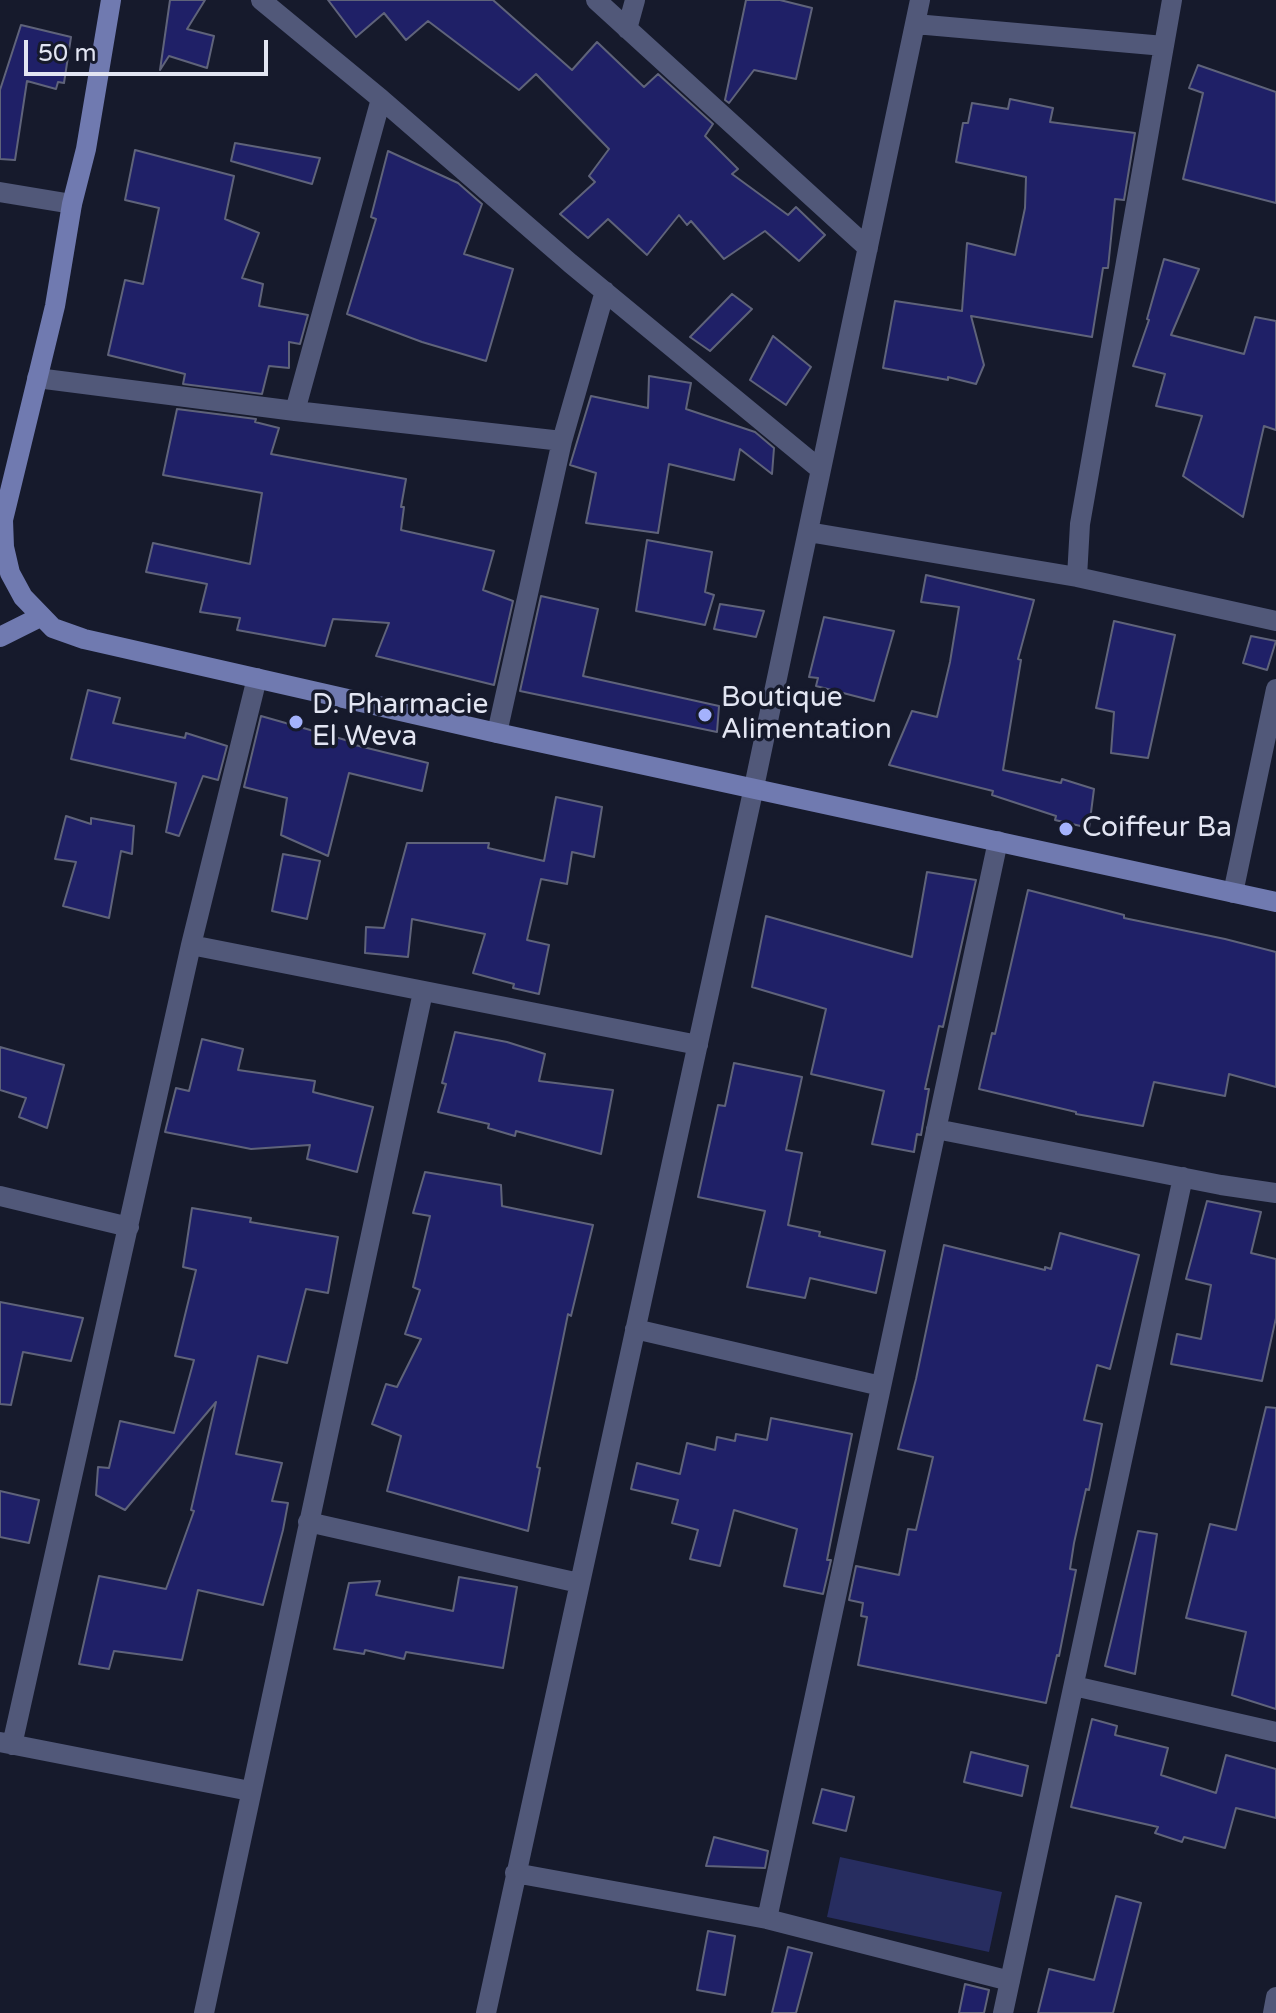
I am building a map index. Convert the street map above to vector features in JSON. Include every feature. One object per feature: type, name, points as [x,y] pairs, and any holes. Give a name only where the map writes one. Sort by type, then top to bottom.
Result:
[{"type":"main road","points":[[111,0],[55,306],[3,520],[4,547],[10,573],[23,597],[53,628],[497,733],[1276,902]]},
{"type":"main road","points":[[0,637],[40,617]]},
{"type":"street","points":[[261,0],[821,470]]},
{"type":"street","points":[[596,0],[868,248]]},
{"type":"street","points":[[627,29],[635,0]]},
{"type":"street","points":[[486,2013],[754,787],[920,0]]},
{"type":"street","points":[[1077,577],[1080,524],[1172,0]]},
{"type":"street","points":[[915,24],[1164,46]]},
{"type":"street","points":[[295,411],[381,99]]},
{"type":"street","points":[[0,192],[72,204]]},
{"type":"street","points":[[497,733],[562,441],[605,291]]},
{"type":"street","points":[[37,378],[562,441]]},
{"type":"street","points":[[808,532],[1077,577],[1276,621]]},
{"type":"street","points":[[250,1791],[6,1744],[129,1227],[191,945],[257,678]]},
{"type":"street","points":[[1233,893],[1276,689]]},
{"type":"street","points":[[767,1919],[998,841]]},
{"type":"street","points":[[191,945],[698,1045]]},
{"type":"street","points":[[204,2013],[423,992]]},
{"type":"street","points":[[936,1129],[1276,1193]]},
{"type":"street","points":[[1003,2013],[1183,1177]]},
{"type":"street","points":[[0,1196],[129,1227]]},
{"type":"street","points":[[635,1329],[881,1386]]},
{"type":"street","points":[[308,1522],[579,1583]]},
{"type":"street","points":[[1074,1686],[1276,1732]]},
{"type":"street","points":[[515,1873],[767,1919],[1010,1981]]},
{"type":"street","points":[[1273,2013],[1276,1997]]},
{"type":"shaded area","points":[[840,1857],[1002,1892],[989,1952],[827,1917]]},
{"type":"building","points":[[170,0],[205,0],[187,29],[214,36],[207,68],[169,56],[160,70]]},
{"type":"building","points":[[328,0],[493,0],[572,70],[597,42],[644,87],[658,74],[713,124],[705,136],[738,169],[732,174],[788,215],[796,207],[825,235],[799,261],[765,231],[724,259],[691,221],[687,225],[679,215],[647,255],[608,219],[588,238],[560,214],[595,182],[589,176],[609,149],[536,74],[519,90],[428,21],[406,40],[384,13],[356,37]]},
{"type":"building","points":[[746,0],[780,0],[812,8],[796,79],[754,70],[729,103],[725,100]]},
{"type":"building","points":[[21,25],[71,37],[64,83],[58,82],[56,89],[27,81],[15,160],[0,159],[0,90]]},
{"type":"building","points":[[1198,65],[1276,92],[1276,203],[1183,179],[1203,93],[1189,88]]},
{"type":"building","points":[[1010,99],[1053,108],[1050,122],[1135,133],[1124,200],[1115,199],[1108,268],[1103,268],[1092,337],[971,316],[984,365],[976,384],[883,368],[895,301],[962,311],[967,243],[1015,255],[1025,208],[1026,177],[956,162],[963,123],[968,123],[972,103],[1008,109]]},
{"type":"building","points":[[235,143],[320,158],[312,184],[231,161]]},
{"type":"building","points":[[135,150],[234,176],[225,219],[259,233],[242,278],[263,284],[259,306],[308,315],[300,344],[289,342],[289,368],[269,366],[262,394],[183,384],[185,374],[108,355],[125,280],[143,284],[159,208],[125,200]]},
{"type":"building","points":[[388,151],[458,183],[482,204],[464,254],[513,269],[486,361],[422,342],[347,314],[376,219],[371,217]]},
{"type":"building","points":[[1164,259],[1199,269],[1171,335],[1244,354],[1255,317],[1276,321],[1276,430],[1264,426],[1243,517],[1183,476],[1202,416],[1156,406],[1165,374],[1133,366],[1149,320]]},
{"type":"building","points":[[732,294],[752,309],[710,351],[690,337]]},
{"type":"building","points":[[773,336],[811,367],[786,405],[750,380]]},
{"type":"building","points":[[649,376],[691,383],[686,409],[755,432],[774,448],[772,474],[740,449],[734,480],[669,464],[658,533],[586,523],[596,473],[570,465],[591,396],[648,408]]},
{"type":"building","points":[[177,409],[256,419],[255,422],[279,428],[271,454],[406,479],[401,530],[494,551],[483,590],[513,601],[494,685],[376,656],[389,623],[333,619],[325,646],[237,630],[240,618],[200,612],[207,584],[146,572],[153,543],[250,564],[262,493],[163,475]]},
{"type":"building","points":[[647,540],[712,552],[705,592],[714,595],[705,625],[636,611]]},
{"type":"building","points":[[926,575],[1034,600],[1018,659],[1021,660],[1003,770],[1061,783],[1062,779],[1094,789],[1089,828],[1055,820],[1056,816],[992,795],[993,791],[889,765],[912,711],[937,717],[950,662],[959,607],[921,602]]},
{"type":"building","points":[[541,596],[598,609],[583,676],[719,706],[717,732],[520,691]]},
{"type":"building","points":[[720,604],[764,611],[756,637],[714,629]]},
{"type":"building","points":[[824,617],[894,631],[874,701],[816,686],[818,678],[809,677]]},
{"type":"building","points":[[1114,621],[1175,635],[1148,758],[1111,753],[1114,712],[1096,708]]},
{"type":"building","points":[[1251,636],[1276,641],[1267,670],[1243,663]]},
{"type":"building","points":[[88,690],[120,698],[113,723],[185,738],[186,733],[227,746],[218,780],[203,776],[179,836],[166,832],[176,783],[71,759]]},
{"type":"building","points":[[261,716],[355,745],[428,763],[422,791],[349,773],[328,856],[281,835],[287,798],[244,787]]},
{"type":"building","points":[[556,797],[602,807],[594,857],[572,852],[567,884],[541,879],[527,940],[549,945],[539,994],[473,973],[485,934],[412,919],[408,957],[365,953],[366,927],[384,928],[407,843],[489,843],[488,848],[544,861]]},
{"type":"building","points":[[66,816],[91,824],[91,818],[134,826],[132,854],[121,851],[109,918],[63,906],[76,862],[55,859]]},
{"type":"building","points":[[283,854],[320,861],[307,919],[272,911]]},
{"type":"building","points":[[927,872],[976,880],[943,1027],[939,1026],[925,1089],[929,1089],[921,1135],[917,1134],[914,1152],[872,1144],[884,1091],[811,1074],[826,1009],[752,987],[766,916],[912,957]]},
{"type":"building","points":[[1028,890],[1124,915],[1124,918],[1276,952],[1276,1087],[1229,1074],[1225,1096],[1154,1082],[1143,1126],[1076,1114],[979,1089]]},
{"type":"building","points":[[455,1032],[507,1042],[545,1054],[539,1081],[613,1090],[601,1154],[516,1131],[515,1136],[488,1128],[489,1124],[438,1112]]},
{"type":"building","points":[[202,1039],[243,1049],[238,1070],[315,1081],[313,1092],[373,1107],[357,1172],[307,1159],[310,1145],[251,1149],[165,1132],[176,1088],[189,1091]]},
{"type":"building","points":[[0,1047],[64,1065],[47,1128],[19,1117],[26,1098],[0,1090]]},
{"type":"building","points":[[734,1063],[802,1077],[786,1150],[802,1153],[788,1225],[820,1232],[819,1236],[885,1251],[876,1293],[810,1278],[805,1298],[747,1287],[765,1211],[698,1197],[718,1105],[725,1106]]},
{"type":"building","points":[[425,1172],[501,1185],[502,1206],[593,1225],[571,1316],[568,1314],[537,1467],[540,1468],[528,1531],[387,1491],[401,1436],[372,1424],[386,1384],[397,1387],[421,1339],[405,1334],[420,1290],[413,1287],[430,1216],[413,1213]]},
{"type":"building","points":[[1207,1201],[1261,1212],[1251,1253],[1276,1259],[1276,1318],[1262,1381],[1171,1364],[1177,1334],[1201,1339],[1211,1285],[1186,1279]]},
{"type":"building","points":[[192,1208],[251,1218],[250,1222],[338,1237],[328,1293],[306,1289],[287,1363],[258,1356],[236,1454],[282,1463],[272,1501],[288,1503],[283,1530],[263,1605],[198,1590],[182,1660],[114,1651],[109,1669],[79,1664],[99,1576],[166,1589],[194,1511],[191,1510],[216,1402],[125,1510],[96,1495],[98,1467],[109,1468],[120,1421],[174,1433],[194,1360],[175,1356],[196,1270],[183,1267]]},
{"type":"building","points":[[1060,1233],[1139,1255],[1110,1369],[1097,1365],[1084,1420],[1102,1424],[1089,1490],[1086,1489],[1074,1543],[1070,1569],[1076,1570],[1046,1703],[858,1665],[867,1617],[861,1616],[863,1603],[849,1600],[856,1566],[899,1575],[908,1529],[916,1530],[933,1457],[898,1449],[944,1245],[1045,1270],[1045,1267],[1051,1269]]},
{"type":"building","points":[[0,1302],[83,1318],[71,1361],[23,1352],[11,1405],[0,1404]]},
{"type":"building","points":[[1266,1407],[1276,1408],[1276,1709],[1232,1695],[1246,1632],[1186,1618],[1210,1524],[1236,1530]]},
{"type":"building","points":[[771,1418],[852,1434],[823,1594],[784,1586],[797,1529],[734,1510],[720,1566],[690,1559],[698,1530],[672,1523],[678,1500],[631,1489],[637,1463],[680,1474],[687,1443],[715,1450],[717,1437],[735,1441],[736,1434],[767,1440]]},
{"type":"building","points":[[0,1491],[39,1500],[29,1543],[0,1537]]},
{"type":"building","points":[[1138,1531],[1157,1534],[1135,1674],[1105,1666]]},
{"type":"building","points":[[459,1577],[517,1587],[503,1668],[406,1652],[404,1659],[365,1650],[364,1654],[334,1649],[349,1583],[380,1581],[376,1595],[453,1611]]},
{"type":"building","points":[[1092,1719],[1117,1726],[1115,1735],[1168,1748],[1161,1775],[1216,1793],[1226,1755],[1276,1769],[1276,1818],[1236,1808],[1225,1848],[1184,1837],[1182,1842],[1155,1833],[1158,1827],[1071,1807]]},
{"type":"building","points":[[971,1752],[1028,1766],[1022,1796],[964,1782]]},
{"type":"building","points":[[822,1789],[854,1797],[846,1831],[813,1823]]},
{"type":"building","points":[[714,1837],[768,1851],[765,1868],[706,1866]]},
{"type":"building","points":[[1116,1896],[1141,1903],[1113,2013],[1038,2013],[1049,1969],[1094,1980]]},
{"type":"building","points":[[708,1931],[735,1936],[725,1995],[697,1990]]},
{"type":"building","points":[[788,1947],[812,1953],[796,2013],[772,2013]]},
{"type":"building","points":[[965,1984],[989,1990],[984,2013],[959,2013]]},
{"type":"place","name":"Boutique Alimentation","points":[[705,715]]},
{"type":"place","name":"D. Pharmacie El Weva","points":[[296,722]]},
{"type":"place","name":"Coiffeur Ba","points":[[1066,829]]}]
